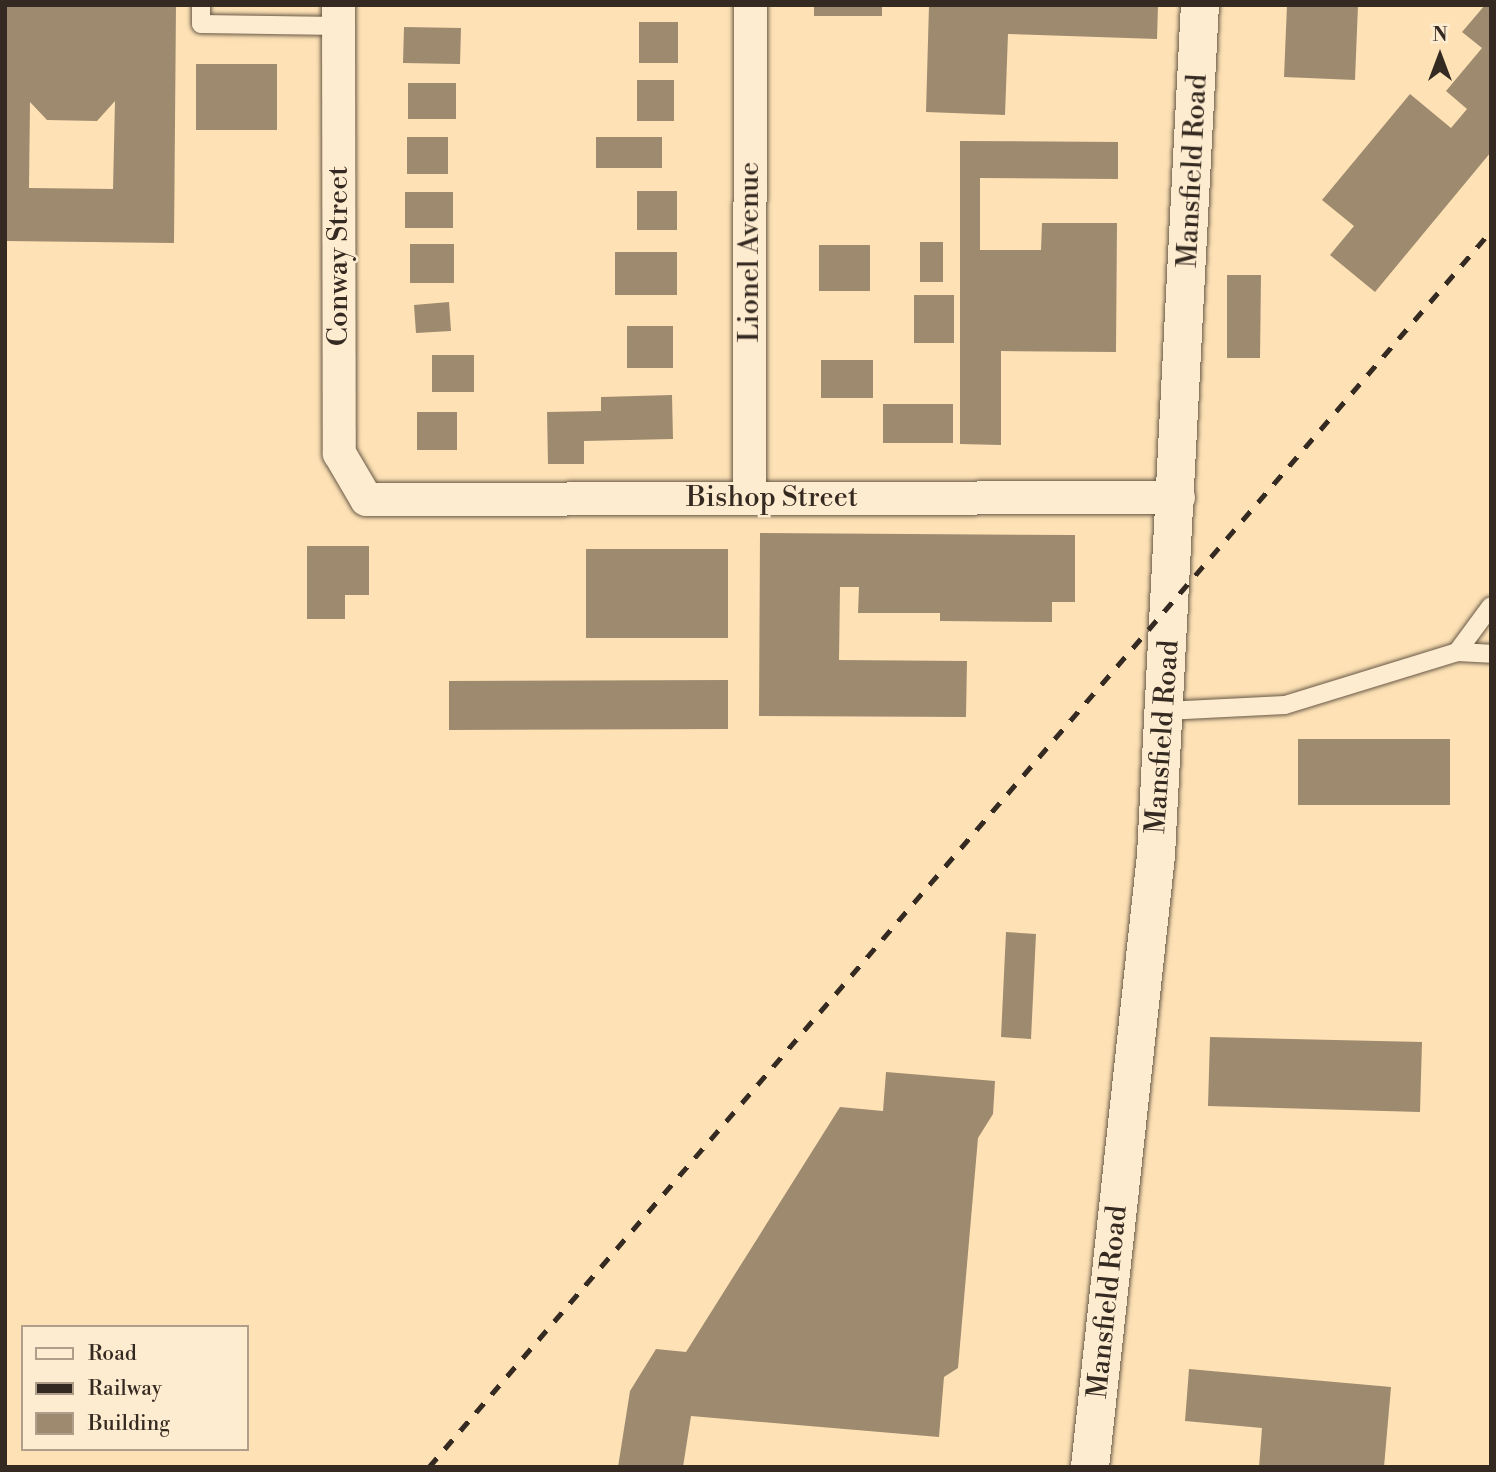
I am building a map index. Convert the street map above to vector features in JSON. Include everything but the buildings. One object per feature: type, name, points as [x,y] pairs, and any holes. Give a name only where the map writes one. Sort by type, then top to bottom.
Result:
[{"type":"main road","name":"Mansfield Road","points":[[1090,1467],[1156,855],[1178,497],[1200,5]]},
{"type":"street","name":"Lionel Avenue","points":[[749,498],[750,5]]},
{"type":"street","name":"Conway Street","points":[[338,16],[339,453],[366,499]]},
{"type":"street","name":"Bishop Street","points":[[366,499],[1178,497]]},
{"type":"lane","points":[[201,5],[201,24],[338,16]]},
{"type":"lane","points":[[1457,652],[1491,606]]},
{"type":"lane","points":[[1165,711],[1285,705],[1457,652],[1491,654]]},
{"type":"railway","points":[[429,1467],[1491,231]]}]
